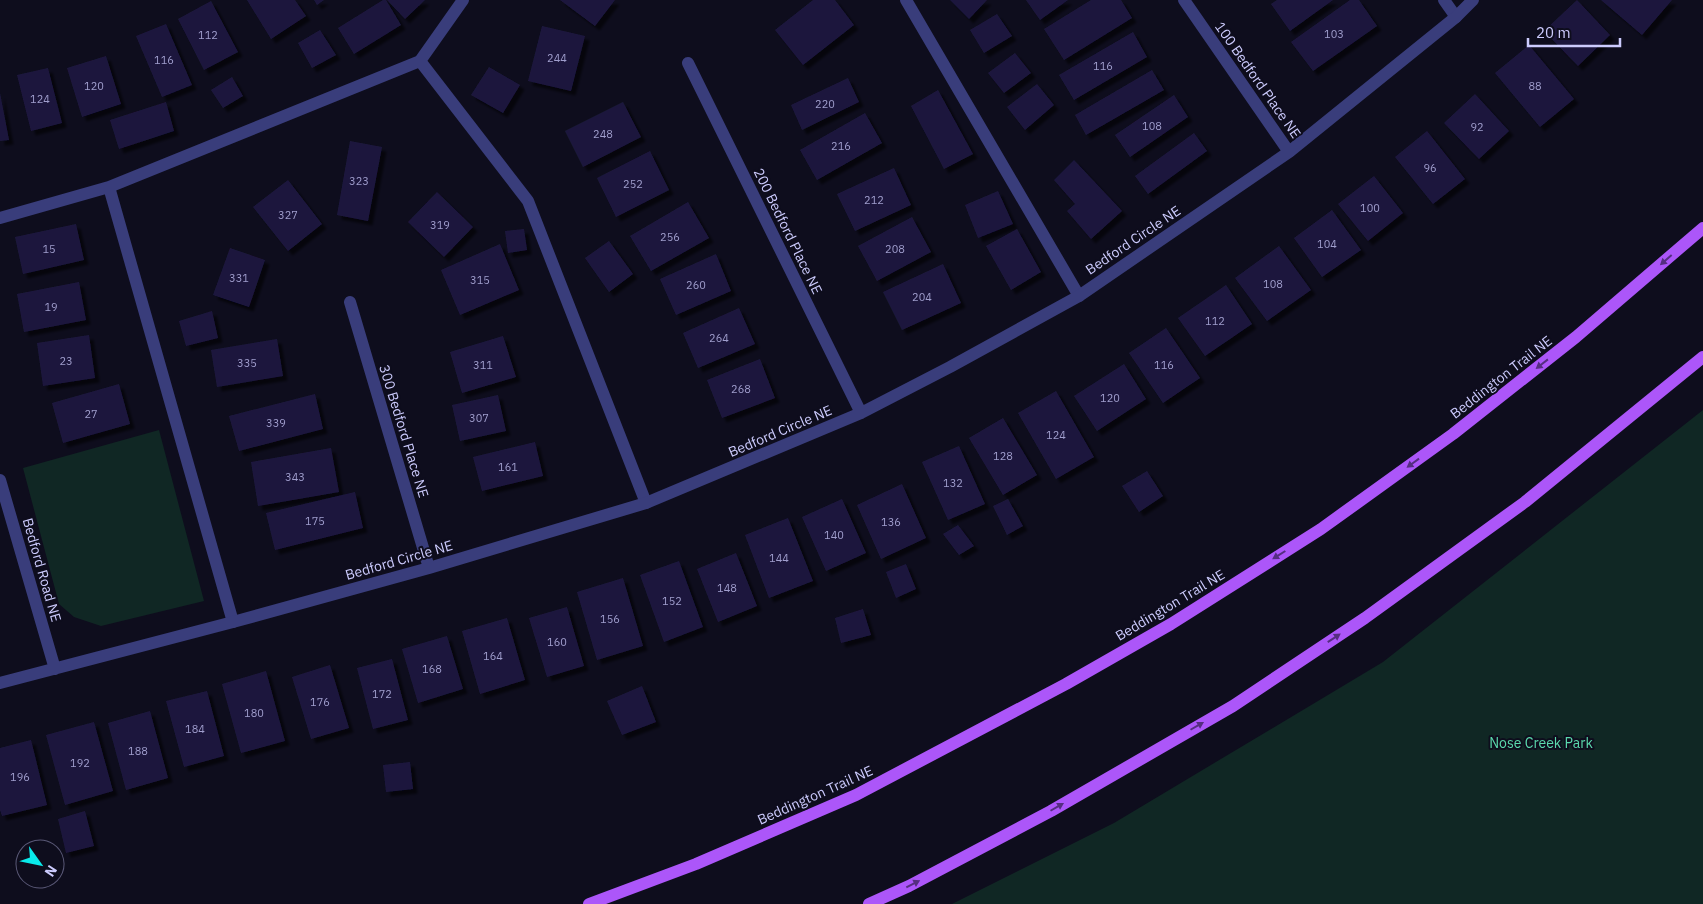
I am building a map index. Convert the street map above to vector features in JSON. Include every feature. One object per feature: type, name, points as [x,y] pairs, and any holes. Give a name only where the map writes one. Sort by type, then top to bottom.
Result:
[{"type":"main road","name":"Beddington Trail NE","points":[[589,904],[696,864],[856,795],[1066,684],[1171,624],[1321,529],[1453,434],[1576,337],[1703,228]]},
{"type":"main road","points":[[869,904],[909,886],[1051,811],[1233,706],[1365,618],[1525,502],[1703,357]]},
{"type":"street","points":[[0,218],[109,187],[420,60],[463,0]]},
{"type":"street","points":[[906,0],[1079,296]]},
{"type":"street","name":"100 Bedford Place NE","points":[[1184,0],[1289,152]]},
{"type":"street","points":[[1444,0],[1456,17]]},
{"type":"street","name":"Bedford Circle NE","points":[[0,683],[234,622],[430,568],[646,503],[861,414],[1079,296],[1289,152],[1456,17],[1473,0]]},
{"type":"street","points":[[420,60],[528,201],[646,503]]},
{"type":"street","name":"200 Bedford Place NE","points":[[688,63],[861,414]]},
{"type":"street","points":[[109,187],[234,622]]},
{"type":"street","name":"300 Bedford Place NE","points":[[350,302],[430,568]]},
{"type":"street","name":"Bedford Road NE","points":[[0,480],[55,669]]},
{"type":"green space","name":"Nose Creek Park","points":[[1703,410],[1703,904],[952,904],[1114,823],[1383,662]]},
{"type":"green space","points":[[159,430],[204,601],[101,626],[74,617],[59,604],[23,468]]},
{"type":"building","points":[[247,0],[295,0],[306,16],[271,39]]},
{"type":"building","points":[[314,0],[324,0],[317,5]]},
{"type":"building","points":[[383,0],[386,0],[401,25],[354,54],[338,28]]},
{"type":"building","points":[[387,0],[425,0],[405,19]]},
{"type":"building","points":[[560,0],[615,0],[595,26]]},
{"type":"building","points":[[813,0],[835,0],[854,25],[803,65],[775,30]]},
{"type":"building","points":[[950,0],[987,0],[969,19]]},
{"type":"building","points":[[1026,0],[1068,0],[1040,20]]},
{"type":"building","points":[[1091,0],[1121,0],[1132,18],[1064,60],[1044,29]]},
{"type":"building","points":[[1277,0],[1333,0],[1290,31],[1271,4]]},
{"type":"building","points":[[1350,0],[1359,0],[1377,26],[1313,71],[1291,42]]},
{"type":"building","points":[[1577,0],[1610,35],[1578,66],[1544,31]]},
{"type":"building","points":[[1601,0],[1672,0],[1642,35]]},
{"type":"building","points":[[211,1],[238,52],[204,70],[178,19]]},
{"type":"building","points":[[997,14],[1012,36],[984,53],[970,30]]},
{"type":"building","points":[[166,24],[192,85],[162,97],[136,36]]},
{"type":"building","points":[[542,26],[585,36],[571,91],[528,81]]},
{"type":"building","points":[[320,30],[336,55],[312,68],[298,43]]},
{"type":"building","points":[[1133,32],[1147,57],[1074,100],[1059,75]]},
{"type":"building","points":[[1529,45],[1574,99],[1540,127],[1495,73]]},
{"type":"building","points":[[1015,53],[1031,73],[1004,93],[988,73]]},
{"type":"building","points":[[106,56],[121,104],[82,117],[67,68]]},
{"type":"building","points":[[489,67],[520,85],[503,113],[471,95]]},
{"type":"building","points":[[48,68],[62,123],[31,131],[17,75]]},
{"type":"building","points":[[1152,70],[1164,90],[1086,135],[1075,115]]},
{"type":"building","points":[[232,77],[243,96],[223,108],[211,90]]},
{"type":"building","points":[[848,78],[859,102],[802,130],[791,105]]},
{"type":"building","points":[[1037,84],[1054,105],[1025,130],[1007,107]]},
{"type":"building","points":[[938,90],[973,154],[944,169],[911,106]]},
{"type":"building","points":[[0,93],[9,140],[0,141]]},
{"type":"building","points":[[1475,94],[1509,131],[1479,159],[1444,123]]},
{"type":"building","points":[[1174,95],[1188,117],[1130,157],[1115,135]]},
{"type":"building","points":[[166,102],[174,131],[119,149],[110,120]]},
{"type":"building","points":[[623,102],[641,137],[583,167],[565,131]]},
{"type":"building","points":[[865,113],[882,143],[817,180],[800,150]]},
{"type":"building","points":[[1427,131],[1465,179],[1433,204],[1395,157]]},
{"type":"building","points":[[1194,133],[1207,151],[1148,194],[1135,176]]},
{"type":"building","points":[[350,141],[382,147],[368,221],[337,215]]},
{"type":"building","points":[[650,151],[669,190],[616,217],[597,178]]},
{"type":"building","points":[[1074,160],[1122,211],[1091,239],[1067,211],[1075,204],[1054,180]]},
{"type":"building","points":[[894,168],[911,205],[855,231],[837,194]]},
{"type":"building","points":[[1374,176],[1403,213],[1368,241],[1338,204]]},
{"type":"building","points":[[288,180],[322,224],[288,251],[253,207]]},
{"type":"building","points":[[998,191],[1013,224],[978,238],[965,205]]},
{"type":"building","points":[[437,192],[473,227],[444,257],[408,222]]},
{"type":"building","points":[[688,202],[709,238],[651,271],[630,236]]},
{"type":"building","points":[[1332,210],[1361,250],[1322,277],[1294,238]]},
{"type":"building","points":[[912,217],[931,252],[877,281],[858,246]]},
{"type":"building","points":[[76,224],[84,260],[23,274],[15,237]]},
{"type":"building","points":[[524,229],[527,250],[508,253],[505,231]]},
{"type":"building","points":[[1017,229],[1041,272],[1011,290],[986,246]]},
{"type":"building","points":[[609,241],[633,274],[609,292],[585,258]]},
{"type":"building","points":[[500,244],[519,290],[460,315],[441,270]]},
{"type":"building","points":[[1279,246],[1311,290],[1267,321],[1235,278]]},
{"type":"building","points":[[230,248],[265,260],[249,307],[213,295]]},
{"type":"building","points":[[716,254],[731,291],[676,315],[660,279]]},
{"type":"building","points":[[943,264],[961,303],[902,330],[883,292]]},
{"type":"building","points":[[79,282],[86,320],[24,332],[17,294]]},
{"type":"building","points":[[1226,285],[1252,324],[1205,356],[1178,318]]},
{"type":"building","points":[[739,308],[755,344],[698,368],[683,333]]},
{"type":"building","points":[[212,311],[218,338],[186,346],[179,321]]},
{"type":"building","points":[[1166,328],[1200,378],[1163,403],[1129,353]]},
{"type":"building","points":[[89,335],[95,378],[43,386],[37,343]]},
{"type":"building","points":[[503,336],[516,377],[462,393],[450,352]]},
{"type":"building","points":[[277,339],[283,376],[217,387],[211,350]]},
{"type":"building","points":[[760,359],[775,398],[722,418],[707,380]]},
{"type":"building","points":[[1124,364],[1146,399],[1097,431],[1074,396]]},
{"type":"building","points":[[119,384],[130,424],[63,443],[52,403]]},
{"type":"building","points":[[1056,391],[1094,457],[1056,479],[1018,413]]},
{"type":"building","points":[[315,394],[323,429],[239,451],[229,416]]},
{"type":"building","points":[[498,395],[506,431],[460,441],[452,405]]},
{"type":"building","points":[[1003,418],[1037,475],[1003,495],[969,438]]},
{"type":"building","points":[[535,442],[543,476],[482,491],[473,457]]},
{"type":"building","points":[[959,446],[985,504],[948,520],[922,462]]},
{"type":"building","points":[[331,448],[339,492],[258,506],[251,462]]},
{"type":"building","points":[[1147,471],[1163,496],[1139,512],[1122,486]]},
{"type":"building","points":[[902,484],[926,538],[881,559],[857,505]]},
{"type":"building","points":[[355,492],[363,528],[275,550],[266,513]]},
{"type":"building","points":[[842,499],[866,553],[826,571],[802,517]]},
{"type":"building","points":[[1008,499],[1023,526],[1007,535],[993,506]]},
{"type":"building","points":[[788,518],[813,581],[769,598],[745,535]]},
{"type":"building","points":[[958,525],[974,546],[959,555],[943,534]]},
{"type":"building","points":[[736,553],[757,606],[718,622],[697,569]]},
{"type":"building","points":[[679,561],[703,627],[664,642],[640,575]]},
{"type":"building","points":[[906,564],[916,589],[896,598],[886,572]]},
{"type":"building","points":[[623,578],[643,646],[597,660],[577,592]]},
{"type":"building","points":[[567,607],[584,666],[547,677],[529,618]]},
{"type":"building","points":[[863,609],[871,635],[841,643],[835,618]]},
{"type":"building","points":[[507,618],[525,680],[480,694],[462,631]]},
{"type":"building","points":[[447,636],[463,689],[418,703],[402,649]]},
{"type":"building","points":[[392,659],[408,720],[373,729],[357,668]]},
{"type":"building","points":[[330,665],[349,728],[311,739],[292,677]]},
{"type":"building","points":[[266,671],[285,741],[241,753],[222,684]]},
{"type":"building","points":[[642,686],[656,722],[622,735],[607,701]]},
{"type":"building","points":[[207,691],[224,756],[184,767],[166,701]]},
{"type":"building","points":[[150,711],[168,778],[126,790],[108,723]]},
{"type":"building","points":[[94,722],[113,791],[65,805],[46,735]]},
{"type":"building","points":[[31,740],[47,805],[2,816],[0,810],[0,748]]},
{"type":"building","points":[[410,762],[413,789],[386,792],[383,765]]},
{"type":"building","points":[[85,811],[94,846],[66,853],[65,839],[63,839],[58,819]]}]
